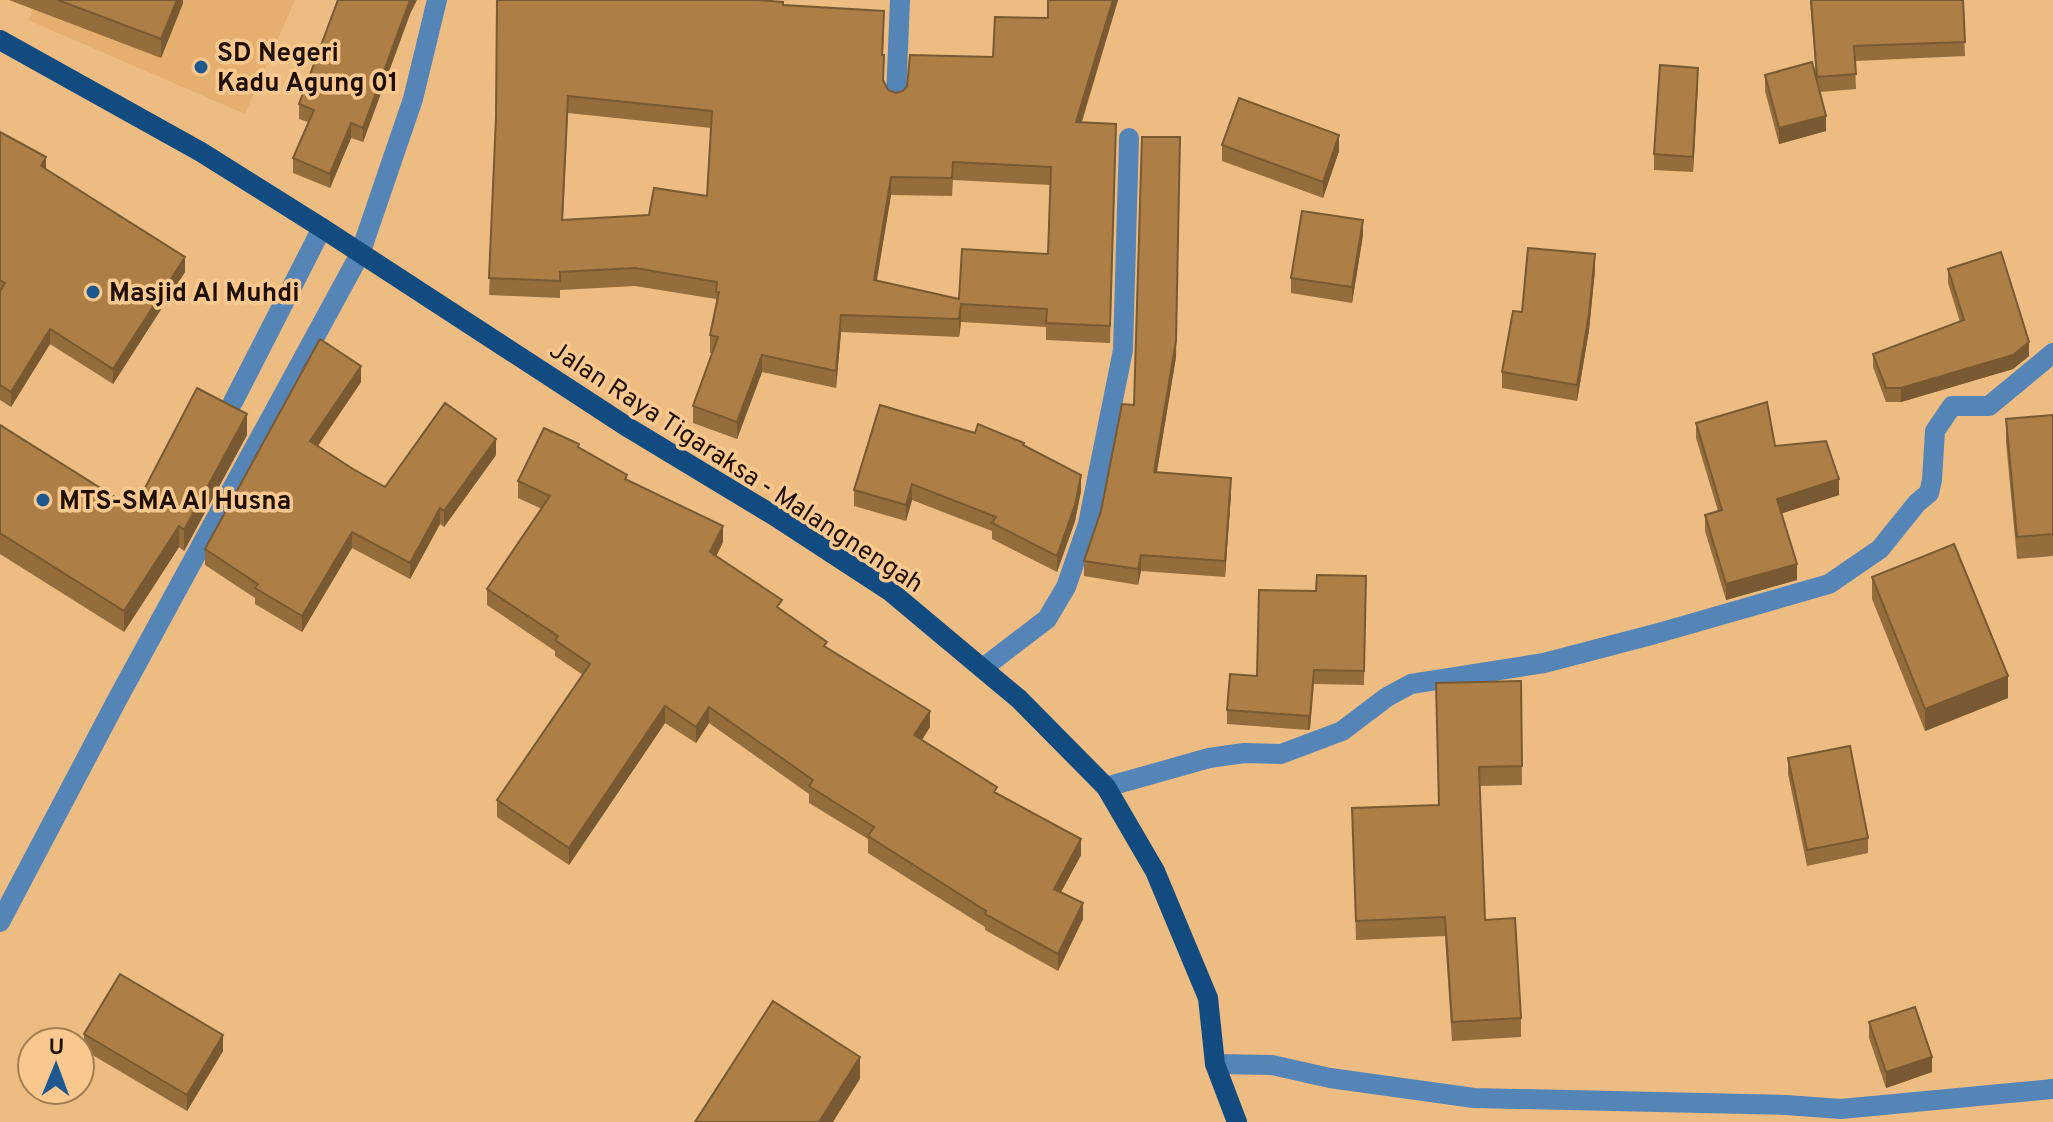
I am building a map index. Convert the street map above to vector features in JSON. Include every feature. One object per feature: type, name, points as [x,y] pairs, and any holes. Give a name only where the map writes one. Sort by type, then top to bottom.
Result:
[{"type":"main road","name":"Jalan Raya Tigaraksa - Malangnengah","points":[[0,40],[201,152],[629,428],[773,515],[891,592],[1019,699],[1106,787],[1155,871],[1208,998],[1215,1064],[1237,1122]]},
{"type":"street","points":[[0,922],[360,254],[413,99],[437,0]]},
{"type":"street","points":[[896,97],[900,0]]},
{"type":"street","points":[[983,668],[1047,619],[1066,587],[1088,524],[1123,350],[1129,138]]},
{"type":"street","points":[[233,402],[322,228]]},
{"type":"street","points":[[1106,787],[1209,758],[1244,753],[1281,754],[1342,731],[1387,697],[1411,684],[1544,663],[1829,584],[1880,549],[1917,503],[1929,493],[1935,431],[1952,406],[1989,406],[2053,353]]},
{"type":"street","points":[[1215,1064],[1272,1065],[1330,1078],[1474,1098],[1786,1105],[1842,1115],[2053,1089]]},
{"type":"shaded area","name":"SD Negeri Kadu Agung 01","points":[[37,0],[295,0],[245,114],[28,20]]},
{"type":"building","points":[[58,0],[177,0],[161,39]]},
{"type":"building","points":[[338,0],[410,0],[363,128],[351,123],[330,174],[293,158],[314,110],[299,104]]},
{"type":"building","points":[[497,0],[758,0],[783,2],[783,5],[884,11],[883,80],[888,90],[896,93],[907,86],[910,55],[993,57],[995,17],[1048,18],[1048,0],[1113,0],[1076,122],[1116,124],[1110,326],[1046,323],[1047,309],[961,304],[959,319],[841,315],[836,371],[762,355],[737,422],[693,406],[718,337],[710,335],[719,292],[716,292],[717,282],[635,268],[560,272],[560,281],[489,278]],"holes":[[[568,96],[712,111],[707,196],[654,188],[649,215],[562,220]],[[953,162],[1051,167],[1048,254],[962,249],[959,299],[874,280],[891,177],[952,178]]]},
{"type":"building","points":[[1811,0],[1963,0],[1965,42],[1854,46],[1856,74],[1817,77]]},
{"type":"building","points":[[1812,62],[1826,116],[1779,128],[1765,75]]},
{"type":"building","points":[[1660,65],[1698,68],[1693,157],[1654,154]]},
{"type":"building","points":[[1239,98],[1339,135],[1323,182],[1222,145]]},
{"type":"building","points":[[0,132],[46,157],[41,166],[185,257],[113,369],[50,329],[11,392],[0,385],[0,291],[5,283],[0,280]]},
{"type":"building","points":[[1142,137],[1180,137],[1176,341],[1154,472],[1231,478],[1225,561],[1141,555],[1138,569],[1084,561],[1101,511],[1122,404],[1134,405]]},
{"type":"building","points":[[1302,211],[1363,220],[1352,287],[1291,278]]},
{"type":"building","points":[[1528,248],[1595,254],[1577,385],[1502,372],[1513,311],[1522,312]]},
{"type":"building","points":[[2001,252],[2029,342],[2013,355],[1901,388],[1886,388],[1873,354],[1964,320],[1948,269]]},
{"type":"building","points":[[320,339],[361,366],[310,441],[353,469],[385,487],[445,403],[496,439],[444,511],[440,508],[410,563],[352,532],[302,616],[255,588],[258,584],[205,549]]},
{"type":"building","points":[[197,388],[247,414],[184,530],[179,526],[124,611],[0,533],[0,425],[134,509]]},
{"type":"building","points":[[1767,402],[1775,446],[1826,441],[1839,479],[1777,499],[1797,564],[1726,584],[1705,515],[1722,510],[1696,423]]},
{"type":"building","points":[[880,405],[975,433],[978,424],[1024,443],[1081,475],[1075,505],[1057,556],[992,523],[996,517],[912,484],[906,505],[854,490]]},
{"type":"building","points":[[2053,415],[2053,534],[2017,537],[2006,419]]},
{"type":"building","points":[[544,428],[579,444],[578,447],[627,475],[625,479],[723,526],[710,552],[782,600],[777,607],[827,642],[824,646],[930,711],[914,735],[997,787],[994,792],[1081,839],[1054,889],[1083,903],[1058,954],[985,914],[986,911],[868,836],[874,827],[809,786],[813,780],[709,707],[696,727],[665,706],[569,848],[497,800],[590,664],[555,640],[558,636],[487,589],[550,496],[518,481]]},
{"type":"building","points":[[1954,544],[2008,676],[1925,709],[1872,577]]},
{"type":"building","points":[[1317,575],[1366,576],[1364,671],[1314,670],[1308,716],[1227,710],[1230,674],[1257,676],[1259,590],[1316,591]]},
{"type":"building","points":[[1521,681],[1522,766],[1479,767],[1485,920],[1515,918],[1521,1018],[1452,1022],[1445,917],[1356,921],[1352,808],[1439,805],[1436,683]]},
{"type":"building","points":[[1850,746],[1868,838],[1807,850],[1788,758]]},
{"type":"building","points":[[120,974],[223,1035],[187,1095],[96,1041],[96,1026],[89,1026]]},
{"type":"building","points":[[773,1001],[860,1057],[819,1122],[695,1122]]},
{"type":"building","points":[[1915,1007],[1932,1057],[1886,1072],[1869,1022]]},
{"type":"place","name":"SD Negeri Kadu Agung 01","points":[[201,67]]},
{"type":"place","name":"Masjid Al Muhdi","points":[[93,292]]},
{"type":"place","name":"MTS-SMA Al Husna","points":[[43,500]]}]
